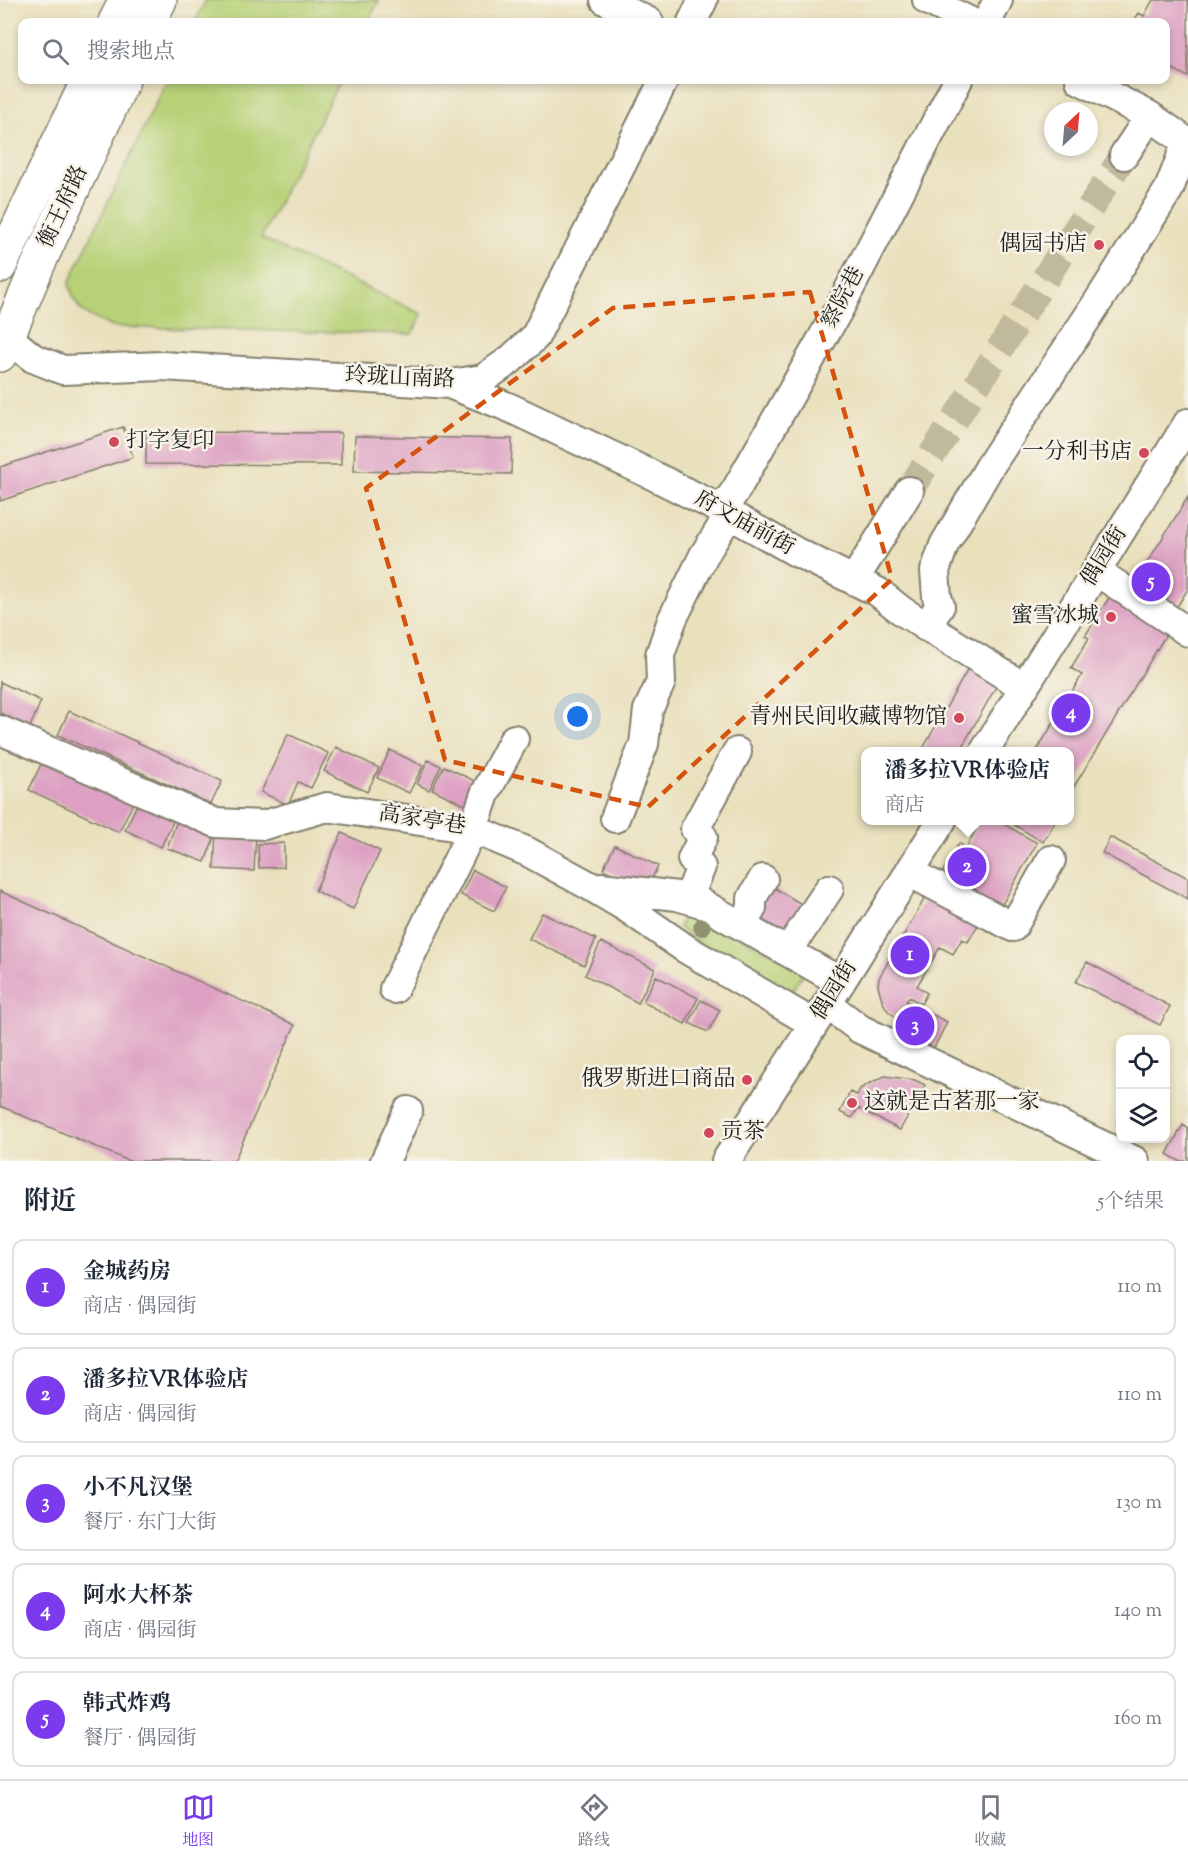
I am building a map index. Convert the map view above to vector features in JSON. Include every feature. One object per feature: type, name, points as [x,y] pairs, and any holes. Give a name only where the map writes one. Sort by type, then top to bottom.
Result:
[{"type":"main road","points":[[117,18],[126,0]]},
{"type":"main road","points":[[151,18],[160,0]]},
{"type":"main road","name":"衡王府路","points":[[0,266],[86,84]]},
{"type":"main road","name":"衡王府路","points":[[3,341],[121,84]]},
{"type":"street","points":[[605,0],[641,18]]},
{"type":"street","points":[[694,18],[703,0]]},
{"type":"street","points":[[927,0],[963,18]]},
{"type":"street","points":[[989,18],[998,0]]},
{"type":"street","name":"玲珑山南路","points":[[3,341],[63,370],[162,366],[450,384],[483,379],[510,360],[535,337],[661,84]]},
{"type":"street","name":"察院巷","points":[[615,818],[644,744],[648,710],[661,682],[660,655],[672,620],[737,488],[839,309],[956,84]]},
{"type":"street","points":[[926,627],[940,606],[935,571],[944,545],[990,466],[1103,294],[1168,189],[1187,143],[1150,116],[1088,84]]},
{"type":"street","points":[[1124,155],[1150,116]]},
{"type":"street","name":"府文庙前街","points":[[450,384],[508,407],[648,473],[796,552],[879,592],[926,627],[1024,687]]},
{"type":"street","name":"偶园街","points":[[987,747],[1188,423]]},
{"type":"street","points":[[854,580],[909,491]]},
{"type":"street","points":[[1096,571],[1188,632]]},
{"type":"street","name":"高家亭巷","points":[[0,730],[216,823],[264,825],[327,807],[473,829],[528,852],[590,886],[627,908],[686,949],[827,1004]]},
{"type":"street","points":[[394,989],[473,829],[485,794],[514,739]]},
{"type":"street","points":[[688,899],[701,867],[692,859],[703,837],[695,829],[737,752]]},
{"type":"street","name":"偶园街","points":[[726,1161],[939,825]]},
{"type":"street","points":[[909,873],[1013,927],[1051,860]]},
{"type":"street","points":[[742,925],[752,908],[752,898],[763,879]]},
{"type":"street","points":[[590,886],[688,899],[701,903],[788,951],[827,1004],[860,1029],[1135,1161]]},
{"type":"street","points":[[788,951],[829,889]]},
{"type":"street","points":[[385,1161],[408,1111]]},
{"type":"highlighted area","points":[[810,292],[892,579],[648,807],[445,760],[366,488],[613,308]]},
{"type":"green space","points":[[206,0],[379,0],[370,18],[197,18]]},
{"type":"green space","points":[[165,84],[338,84],[261,238],[422,314],[412,334],[113,327],[89,316],[79,307],[69,283]]},
{"type":"green space","points":[[692,912],[805,971],[789,997],[691,938],[679,927],[683,915]]},
{"type":"building","points":[[1153,0],[1188,0],[1188,77],[1170,67],[1170,18],[1136,18],[1139,13],[1144,16]]},
{"type":"building","points":[[123,427],[133,457],[0,501],[0,467]]},
{"type":"building","points":[[146,432],[341,433],[341,465],[146,464]]},
{"type":"building","points":[[355,436],[512,439],[511,474],[354,471]]},
{"type":"building","points":[[1188,497],[1188,589],[1173,613],[1132,587]]},
{"type":"building","points":[[1112,593],[1170,628],[1074,787],[1074,747],[1039,747],[1082,675],[1071,668],[1089,638],[1085,636]]},
{"type":"building","name":"青州民间收藏博物馆","points":[[968,669],[997,685],[962,747],[924,747]]},
{"type":"building","points":[[0,682],[41,701],[30,727],[0,713]]},
{"type":"building","points":[[69,711],[222,781],[211,804],[58,735]]},
{"type":"building","points":[[288,734],[328,753],[311,788],[298,782],[288,805],[261,792]]},
{"type":"building","points":[[336,747],[379,768],[367,792],[324,771]]},
{"type":"building","points":[[390,750],[423,766],[409,793],[377,778]]},
{"type":"building","points":[[44,758],[135,799],[119,832],[29,790]]},
{"type":"building","points":[[428,760],[441,766],[429,790],[417,784]]},
{"type":"building","points":[[444,766],[487,787],[475,810],[432,789]]},
{"type":"building","points":[[140,798],[176,815],[161,847],[125,830]]},
{"type":"building","points":[[179,815],[217,829],[205,862],[167,848]]},
{"type":"building","points":[[978,825],[1006,825],[1037,843],[996,915],[937,882],[959,843],[966,848]]},
{"type":"building","points":[[1014,825],[1053,825],[1043,842]]},
{"type":"building","points":[[216,833],[256,835],[254,871],[214,869]]},
{"type":"building","points":[[342,833],[380,851],[353,909],[315,891]]},
{"type":"building","points":[[1110,837],[1188,878],[1188,899],[1102,853]]},
{"type":"building","points":[[284,843],[284,867],[259,868],[258,844]]},
{"type":"building","points":[[615,845],[658,866],[646,890],[603,869]]},
{"type":"building","points":[[473,870],[506,887],[494,911],[461,895]]},
{"type":"building","points":[[771,886],[810,909],[793,938],[754,915]]},
{"type":"building","points":[[0,891],[295,1025],[234,1161],[129,1161],[0,1106]]},
{"type":"building","points":[[929,891],[981,920],[968,942],[962,939],[953,954],[940,947],[917,986],[927,993],[921,1004],[909,997],[906,1001],[947,1022],[932,1052],[891,1032],[905,1004],[896,1017],[883,1003],[878,986],[879,978]]},
{"type":"building","points":[[542,913],[596,939],[584,965],[529,939]]},
{"type":"building","points":[[601,942],[655,969],[638,1003],[585,975]]},
{"type":"building","points":[[1087,962],[1170,1006],[1160,1025],[1076,982]]},
{"type":"building","points":[[656,976],[698,998],[685,1024],[643,1002]]},
{"type":"building","points":[[701,1000],[720,1010],[708,1032],[689,1023]]},
{"type":"building","points":[[885,1076],[915,1080],[925,1085],[900,1130],[858,1108],[852,1118],[840,1112],[850,1092],[857,1095],[860,1089]]},
{"type":"building","points":[[1183,1125],[1188,1128],[1188,1161],[1179,1161],[1167,1154]]},
{"type":"tunnel","points":[[909,491],[1124,155]]},
{"type":"place","name":"偶园书店","points":[[1099,245]]},
{"type":"place","name":"打字复印","points":[[114,442]]},
{"type":"place","name":"一分利书店","points":[[1144,453]]},
{"type":"place","name":"韩式炸鸡","points":[[1151,582]]},
{"type":"place","name":"蜜雪冰城","points":[[1111,617]]},
{"type":"place","name":"阿水大杯茶","points":[[1071,713]]},
{"type":"place","name":"青州民间收藏博物馆","points":[[959,718]]},
{"type":"place","name":"潘多拉VR体验店","points":[[967,867]]},
{"type":"place","name":"金城药房","points":[[910,955]]},
{"type":"place","name":"小不凡汉堡","points":[[915,1026]]},
{"type":"place","name":"俄罗斯进口商品","points":[[747,1080]]},
{"type":"place","name":"这就是古茗那一家","points":[[852,1103]]},
{"type":"place","name":"贡茶","points":[[709,1133]]}]
